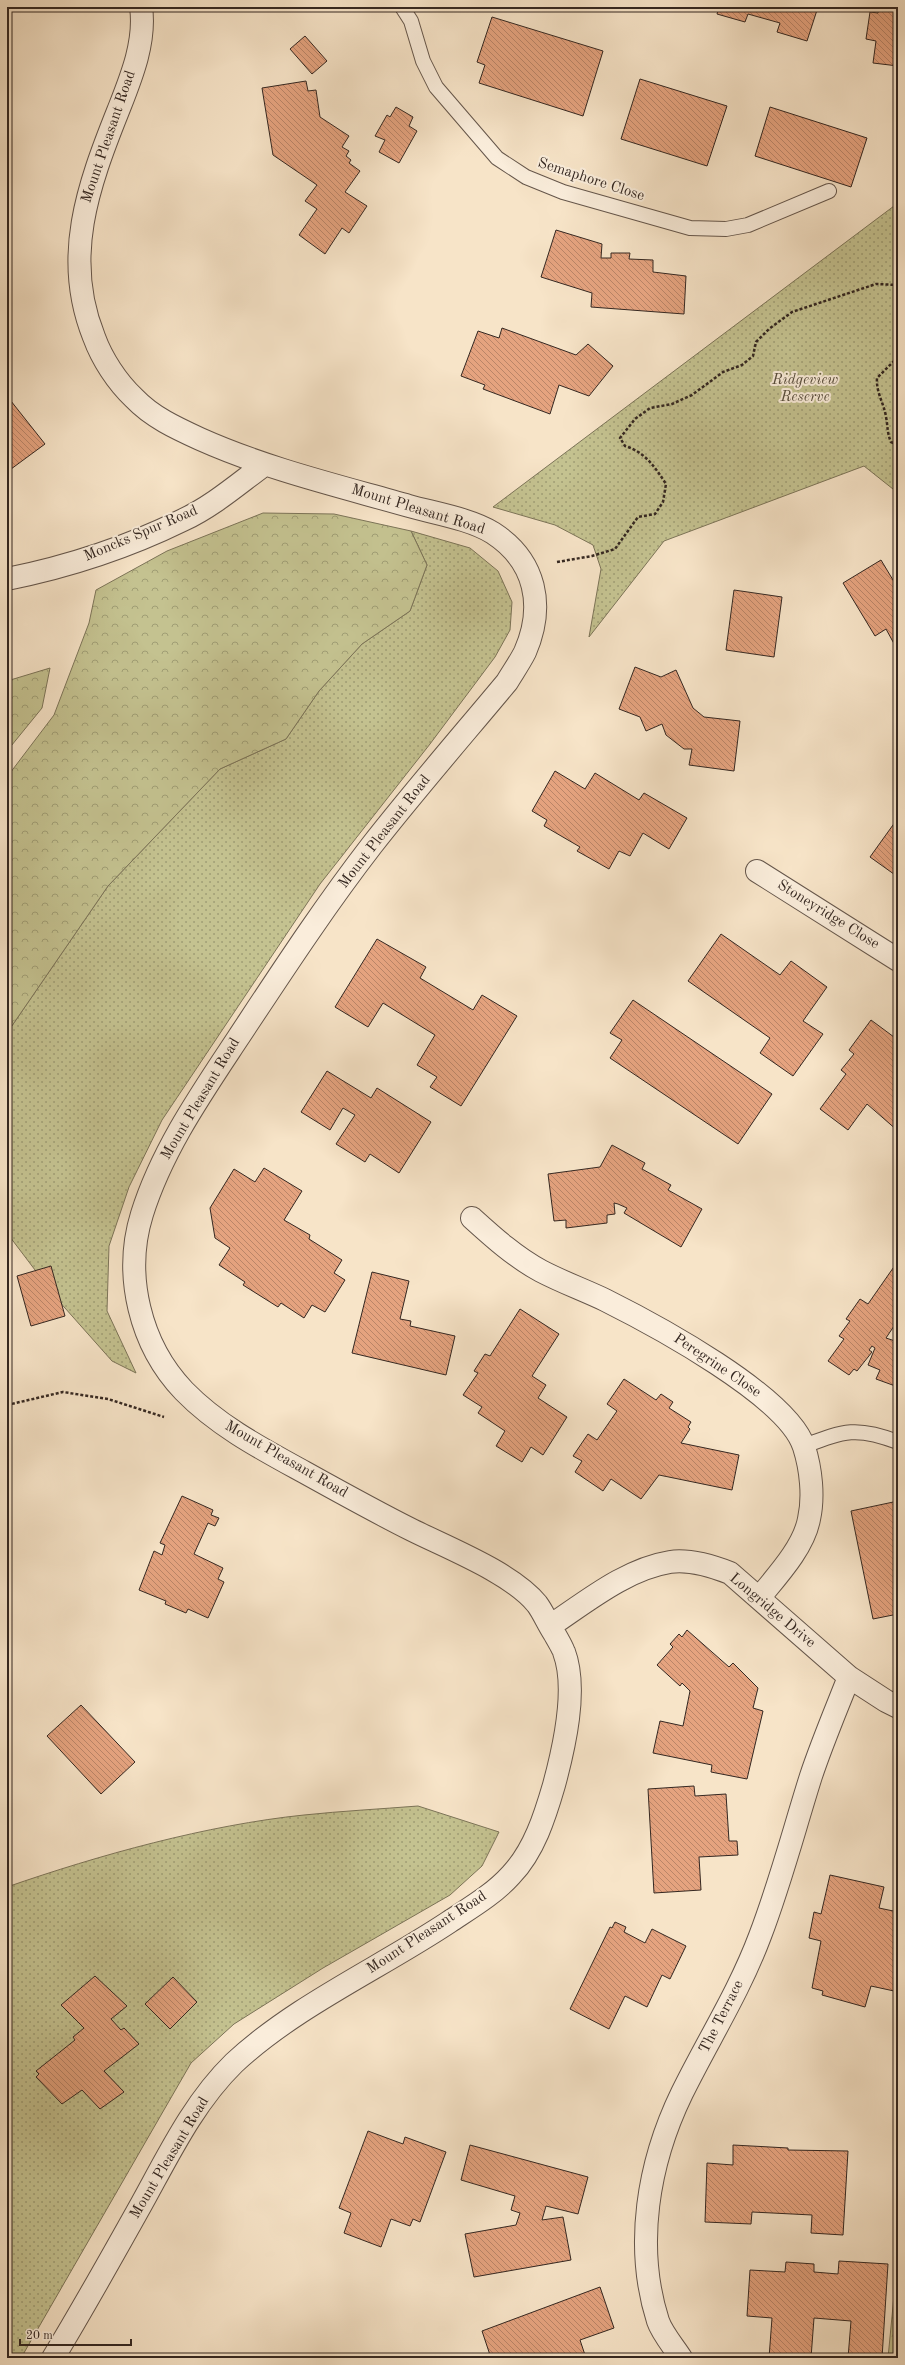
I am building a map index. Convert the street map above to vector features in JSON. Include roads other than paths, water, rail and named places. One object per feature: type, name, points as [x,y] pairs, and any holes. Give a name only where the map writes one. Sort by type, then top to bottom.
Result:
[{"type":"street","name":"Mount Pleasant Road","points":[[53,2358],[179,2136],[203,2098],[235,2063],[279,2029],[337,1990],[429,1935],[483,1899],[512,1874],[537,1835],[554,1784],[566,1731],[570,1676],[564,1651],[535,1602],[507,1580],[290,1465],[233,1432],[198,1403],[184,1391],[166,1369],[151,1341],[137,1306],[133,1260],[141,1216],[167,1151],[215,1073],[304,939],[371,846],[507,682],[525,652],[537,612],[534,591],[527,566],[511,547],[491,532],[458,520],[264,465],[187,433],[157,417],[134,398],[112,371],[94,339],[82,302],[78,268],[82,218],[98,160],[136,60],[143,22],[141,7]]},
{"type":"street","name":"Moncks Spur Road","points":[[7,579],[42,572],[103,553],[184,520],[212,504],[264,465]]},
{"type":"street","name":"Stoneyridge Close","points":[[757,871],[898,960]]},
{"type":"street","name":"Peregrine Close","points":[[472,1218],[504,1246],[541,1271],[605,1301],[674,1337],[757,1391],[786,1419],[804,1446],[812,1488],[809,1520],[794,1553],[759,1598]]},
{"type":"street","name":"Longridge Drive","points":[[550,1626],[631,1575],[671,1562],[705,1564],[730,1573],[849,1677],[898,1707]]},
{"type":"street","name":"The Terrace","points":[[681,2358],[658,2322],[649,2277],[645,2235],[649,2189],[681,2094],[735,1996],[760,1937],[790,1852],[811,1776],[849,1677]]},
{"type":"lane","name":"Semaphore Close","points":[[402,7],[412,21],[423,61],[436,87],[497,158],[526,177],[563,192],[690,228],[726,229],[748,224],[829,191]]},
{"type":"lane","points":[[804,1446],[840,1432],[866,1432],[898,1442]]},
{"type":"park label","name":"Ridgeview Reserve","points":[[805,388]]}]
